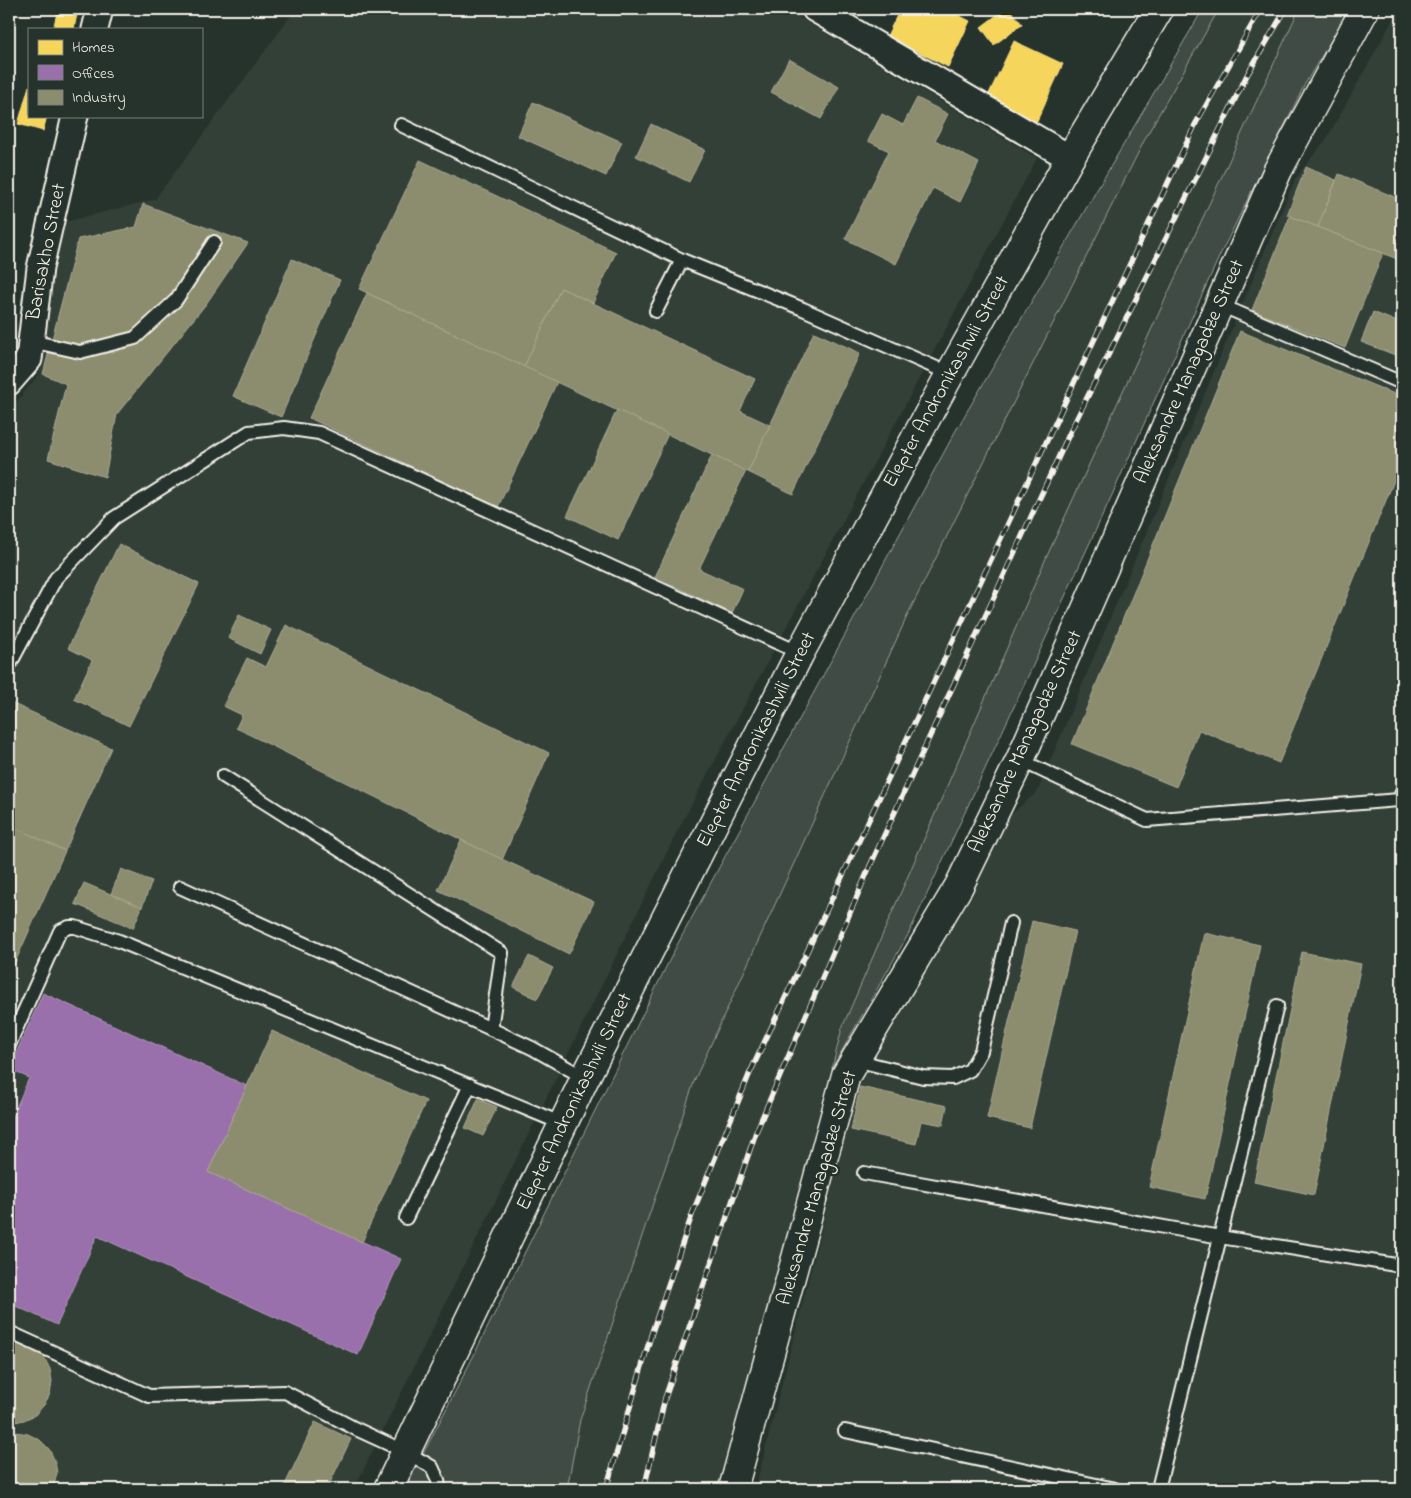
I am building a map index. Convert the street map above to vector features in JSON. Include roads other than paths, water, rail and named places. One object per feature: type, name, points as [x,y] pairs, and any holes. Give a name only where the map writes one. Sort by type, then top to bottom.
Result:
[{"type":"main road","name":"Elepter Andronikashvili Street","points":[[388,1489],[585,1078],[800,653],[950,374],[1070,158],[1159,9]]},
{"type":"main road","name":"Aleksandre Managadze Street","points":[[733,1489],[846,1075],[959,886],[1020,760],[1278,170],[1365,9]]},
{"type":"street","points":[[95,28],[100,9]]},
{"type":"street","points":[[815,9],[1070,158]]},
{"type":"street","name":"Barisakho Street","points":[[9,382],[28,359],[40,268],[75,118]]},
{"type":"lane","points":[[401,125],[682,260],[803,309],[950,374]]},
{"type":"lane","points":[[31,341],[80,352],[136,338],[176,300],[214,242]]},
{"type":"lane","points":[[656,311],[682,260]]},
{"type":"lane","points":[[1220,305],[1402,383]]},
{"type":"lane","points":[[9,666],[56,578],[114,518],[249,432],[284,428],[319,433],[800,653]]},
{"type":"lane","points":[[1020,760],[1147,820],[1401,798]]},
{"type":"lane","points":[[223,776],[502,953],[490,1029]]},
{"type":"lane","points":[[180,887],[532,1048],[585,1078]]},
{"type":"lane","points":[[855,1060],[923,1077],[953,1078],[970,1070],[981,1051],[1011,923]]},
{"type":"lane","points":[[9,1045],[60,931],[69,927],[119,941],[563,1124]]},
{"type":"lane","points":[[1158,1489],[1276,1006]]},
{"type":"lane","points":[[406,1218],[470,1085]]},
{"type":"lane","points":[[864,1173],[1220,1237],[1402,1266]]},
{"type":"lane","points":[[9,1332],[149,1396],[285,1392],[356,1429],[406,1452],[432,1467],[438,1480],[439,1489]]},
{"type":"lane","points":[[845,1431],[1115,1489]]},
{"type":"railway","points":[[606,1489],[652,1332],[693,1212],[749,1075],[1196,123],[1261,9]]},
{"type":"railway","points":[[644,1489],[665,1398],[756,1132],[870,866],[1071,430],[1247,75],[1286,9]]}]
